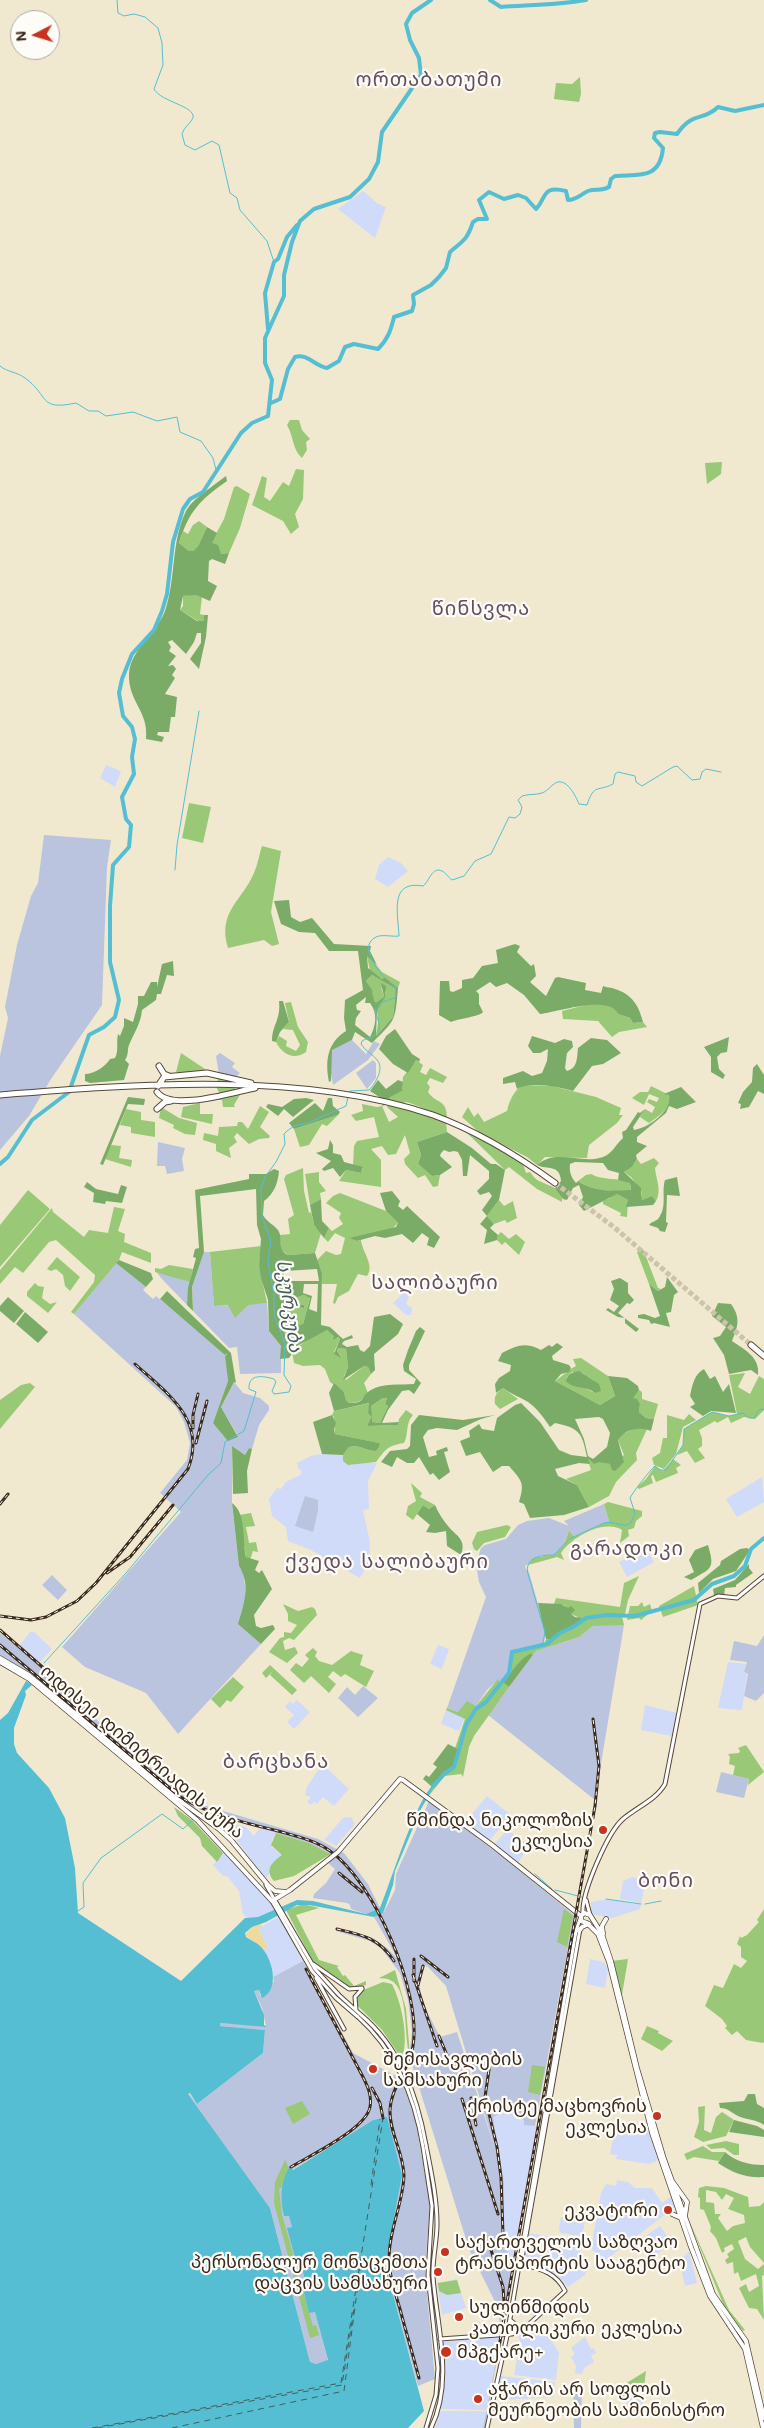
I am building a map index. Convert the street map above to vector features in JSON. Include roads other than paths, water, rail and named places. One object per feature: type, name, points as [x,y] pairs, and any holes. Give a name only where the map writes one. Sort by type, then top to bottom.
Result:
[{"type":"highway","points":[[159,1066],[164,1074],[170,1076]]},
{"type":"highway","points":[[174,1101],[166,1099],[158,1089],[164,1077],[206,1073],[265,1086]]},
{"type":"highway","points":[[0,1095],[61,1090],[176,1086],[265,1086],[311,1091],[390,1104],[432,1115],[511,1152],[555,1183]]},
{"type":"highway","points":[[157,1109],[165,1102],[192,1100],[234,1092],[243,1087]]},
{"type":"highway","points":[[751,1345],[764,1356]]},
{"type":"main road","points":[[581,1916],[589,1878],[620,1822],[658,1793],[665,1784],[700,1604],[718,1596],[737,1598],[764,1576]]},
{"type":"main road","name":"ოდისეი დიმიტრიადის ქუჩა","points":[[0,1658],[35,1679],[183,1803],[219,1829],[238,1848],[263,1880],[274,1901]]},
{"type":"main road","name":"ოდისეი დიმიტრიადის ქუჩა","points":[[0,1662],[28,1679],[191,1814],[274,1901]]},
{"type":"main road","points":[[344,2029],[274,1901],[338,1852],[400,1779],[463,1823],[581,1916],[600,1938],[608,1962],[651,2130],[713,2294],[746,2341],[764,2418]]},
{"type":"main road","points":[[229,1855],[230,1847],[238,1848]]},
{"type":"main road","points":[[263,1880],[275,1891],[289,1891]]},
{"type":"main road","points":[[579,1931],[591,1919],[585,1897]]},
{"type":"main road","points":[[576,1913],[582,1908]]},
{"type":"main road","points":[[581,1916],[590,1915]]},
{"type":"main road","points":[[285,1919],[311,1962],[328,1985],[357,2010]]},
{"type":"main road","points":[[606,1919],[602,1926],[605,1941],[654,2128],[680,2208]]},
{"type":"main road","points":[[487,2428],[510,2320],[579,1931],[587,1924]]},
{"type":"main road","points":[[587,1924],[605,1941]]},
{"type":"main road","points":[[520,2265],[587,1924]]},
{"type":"main road","points":[[311,1962],[349,1989],[362,1988],[355,1997],[359,2015]]},
{"type":"main road","points":[[312,1971],[336,1998],[359,2015],[383,2043],[398,2067],[412,2100],[425,2146],[434,2231],[428,2275],[438,2339],[442,2381],[438,2410],[431,2428]]},
{"type":"main road","points":[[672,2180],[687,2202],[684,2219],[710,2296],[742,2342],[763,2428]]},
{"type":"main road","points":[[672,2214],[684,2219]]},
{"type":"main road","points":[[438,2339],[507,2336],[522,2330],[565,2291],[561,2282],[550,2273],[520,2265]]},
{"type":"main road","points":[[510,2320],[522,2330]]},
{"type":"main road","points":[[508,2328],[513,2330],[512,2334]]},
{"type":"main road","points":[[426,2428],[433,2410],[438,2381],[438,2339]]},
{"type":"water","points":[[26,1681],[32,1685],[25,1691],[26,1695],[14,1728],[14,1744],[17,1753],[49,1788],[65,1818],[75,1868],[78,1913],[181,1981],[245,1918],[258,1917],[297,1900],[313,1901],[366,1914],[380,1908],[413,1820],[429,1790],[436,1783],[421,1809],[395,1871],[393,1885],[383,1913],[374,1917],[309,1905],[297,1905],[266,1922],[252,1927],[245,1933],[246,1937],[264,1951],[273,1973],[273,1980],[268,1994],[262,1998],[259,1990],[254,1991],[264,2015],[264,2025],[267,2027],[220,2023],[220,2026],[265,2030],[263,2053],[197,2104],[190,2093],[188,2094],[270,2208],[310,2362],[316,2364],[328,2360],[315,2312],[309,2313],[301,2281],[305,2280],[302,2268],[298,2269],[287,2228],[292,2227],[289,2216],[284,2216],[282,2197],[284,2178],[290,2166],[293,2170],[373,2120],[387,2117],[402,2175],[385,2264],[424,2411],[408,2428],[0,2428],[0,1720],[8,1713]]},
{"type":"waterway","points":[[117,0],[118,13],[124,16],[134,14],[145,17],[158,28],[162,43],[163,65],[154,89],[163,97],[184,107],[192,114],[193,118],[182,134],[185,145],[195,150],[212,141],[219,145],[230,193],[237,198],[240,210],[267,241],[274,262]]},
{"type":"waterway","points":[[0,1164],[8,1157],[32,1120],[69,1092],[89,1035],[104,1027],[115,1017],[119,1000],[110,962],[110,906],[113,865],[129,847],[131,825],[126,819],[122,797],[134,774],[132,757],[135,739],[132,727],[123,716],[119,693],[122,679],[132,654],[154,630],[162,611],[167,594],[173,542],[183,509],[190,499],[203,492],[241,433],[252,423],[268,416],[272,380],[265,363],[265,338],[284,296],[284,275],[292,242],[300,221],[314,209],[350,197],[369,179],[378,162],[382,132],[421,75],[419,58],[410,40],[406,24],[412,13],[431,0]]},
{"type":"waterway","points":[[490,0],[501,7],[586,0]]},
{"type":"waterway","points":[[271,403],[280,399],[288,369],[295,357],[307,358],[327,368],[339,361],[345,347],[354,344],[378,349],[389,334],[394,317],[412,311],[414,304],[413,295],[431,285],[439,277],[446,268],[450,252],[469,233],[473,222],[478,219],[487,219],[479,200],[489,192],[504,199],[518,195],[526,198],[536,209],[548,191],[566,191],[568,200],[574,199],[588,191],[609,187],[611,179],[615,176],[640,175],[658,166],[663,148],[654,138],[655,133],[677,134],[688,122],[708,114],[718,107],[735,111],[764,105]]},
{"type":"waterway","points":[[268,329],[265,293],[274,262],[278,259],[287,237],[297,225]]},
{"type":"waterway","points":[[0,366],[25,378],[46,400],[56,405],[76,403],[89,411],[98,411],[106,416],[133,412],[157,421],[177,417],[180,432],[201,441],[213,458],[216,470]]},
{"type":"waterway","points":[[175,870],[177,845],[199,711]]},
{"type":"waterway","name":"სკურკუბა","points":[[349,1093],[350,1091],[369,1090],[379,1073],[380,1065],[378,1061],[361,1044],[362,1041],[372,1037],[379,1031],[375,1010],[382,1002],[395,998],[396,988],[379,972],[368,949],[370,942],[376,937],[399,936],[397,908],[400,893],[405,888],[412,885],[423,886],[433,872],[439,870],[452,880],[464,876],[475,861],[491,854],[509,817],[515,818],[520,814],[522,807],[518,800],[522,796],[542,793],[558,782],[562,782],[571,790],[579,804],[587,805],[594,791],[613,784],[615,774],[618,772],[635,776],[636,782],[642,786],[677,766],[692,780],[700,779],[702,772],[706,769],[721,772]]},
{"type":"waterway","name":"სკურკუბა","points":[[44,1663],[126,1573],[208,1475],[221,1463],[225,1442],[244,1431],[256,1392],[249,1389],[251,1380],[257,1377],[274,1379],[276,1382],[272,1391],[274,1394],[289,1392],[291,1386],[284,1375],[285,1343],[274,1316],[274,1295],[268,1261],[271,1240],[262,1217],[261,1189],[265,1177],[276,1162],[285,1144],[284,1134],[294,1126],[308,1123],[346,1106],[348,1097]]},
{"type":"waterway","points":[[537,1646],[543,1643],[545,1632],[528,1574],[527,1568],[531,1561],[535,1558],[554,1555],[569,1539],[604,1523],[624,1525],[631,1523],[635,1513],[630,1498],[655,1466],[660,1470],[666,1470],[683,1445],[684,1429],[712,1412],[729,1416],[743,1413],[749,1418],[754,1418],[759,1410],[764,1409]]},
{"type":"waterway","name":"ბარცხანა","points":[[433,1786],[444,1774],[454,1767],[466,1725],[476,1709],[486,1702],[509,1673],[512,1652],[547,1644],[560,1633],[586,1618],[607,1615],[635,1616],[694,1600],[712,1584],[734,1576],[745,1566],[751,1549],[764,1538]]},
{"type":"waterway","points":[[78,1911],[84,1907],[83,1883],[101,1858],[162,1814],[183,1829],[192,1821]]},
{"type":"waterway","points":[[535,1874],[552,1889]]},
{"type":"waterway","points":[[555,1890],[578,1896]]},
{"type":"waterway","points":[[606,1899],[641,1904]]},
{"type":"waterway","points":[[645,1904],[661,1901]]},
{"type":"tunnel","points":[[555,1183],[615,1228],[751,1345]]},
{"type":"railway","points":[[0,1616],[31,1620],[46,1617],[77,1601],[96,1583],[188,1469],[193,1452],[192,1436],[188,1422],[181,1409],[171,1397],[135,1364]]},
{"type":"railway","points":[[193,1428],[193,1415],[198,1394]]},
{"type":"railway","points":[[196,1443],[207,1401]]},
{"type":"railway","points":[[0,1504],[8,1494]]},
{"type":"railway","points":[[107,1573],[130,1557],[173,1505]]},
{"type":"railway","points":[[0,1630],[64,1686],[88,1713]]},
{"type":"railway","points":[[0,1645],[179,1796],[190,1803],[239,1821],[305,1839],[330,1851],[347,1866],[363,1887],[378,1912],[402,1969],[410,1997],[414,2024],[411,2054],[394,2093],[390,2110],[390,2118],[402,2160],[404,2176],[391,2237],[389,2258],[393,2284],[419,2378]]},
{"type":"railway","points":[[499,2347],[595,1806],[599,1766],[593,1719]]},
{"type":"railway","points":[[339,1873],[362,1892]]},
{"type":"railway","points":[[337,1929],[355,1933],[376,1942],[394,1961]]},
{"type":"railway","points":[[421,1956],[448,1977]]},
{"type":"railway","points":[[414,1959],[414,1981]]},
{"type":"railway","points":[[418,1985],[423,1966]]},
{"type":"railway","points":[[291,2167],[324,2149],[349,2132],[359,2124],[370,2107],[369,2092],[365,2081],[306,1969]]},
{"type":"railway","points":[[413,1975],[437,2046]]},
{"type":"railway","points":[[439,2036],[451,2065]]},
{"type":"railway","points":[[490,2063],[485,2097],[497,2147],[501,2177],[503,2234]]},
{"type":"railway","points":[[372,2088],[380,2103],[383,2118]]},
{"type":"railway","points":[[471,2098],[476,2125]]},
{"type":"railway","points":[[462,2099],[498,2214]]},
{"type":"railway","points":[[490,2247],[503,2287],[504,2301]]},
{"type":"place","name":"წმინდა ნიკოლოზის ეკლესია","points":[[603,1830]]},
{"type":"place","name":"შემოსავლების სამსახური","points":[[373,2069]]},
{"type":"place","name":"ქრისტე მაცხოვრის ეკლესია","points":[[657,2116]]},
{"type":"place","name":"ეკვატორი","points":[[668,2210]]},
{"type":"place","name":"საქართველოს საზღვაო ტრანსპორტის სააგენტო","points":[[445,2252]]},
{"type":"place","name":"პერსონალურ მონაცემთა დაცვის სამსახური","points":[[438,2272]]},
{"type":"place","name":"სულიწმიდის კათოლიკური ეკლესია","points":[[459,2317]]},
{"type":"place","name":"მპგქარე+","points":[[446,2352]]},
{"type":"place","name":"აჭარის არ სოფლის მეურნეობის სამინისტრო","points":[[478,2399]]},
{"type":"district","name":"ორთაბათუმი","points":[[429,80]]},
{"type":"district","name":"წინსვლა","points":[[481,609]]},
{"type":"district","name":"სალიბაური","points":[[435,1283]]},
{"type":"district","name":"გარადოკი","points":[[627,1549]]},
{"type":"district","name":"ქვედა სალიბაური","points":[[387,1562]]},
{"type":"district","name":"ბარცხანა","points":[[276,1762]]},
{"type":"district","name":"ბონი","points":[[666,1881]]}]
